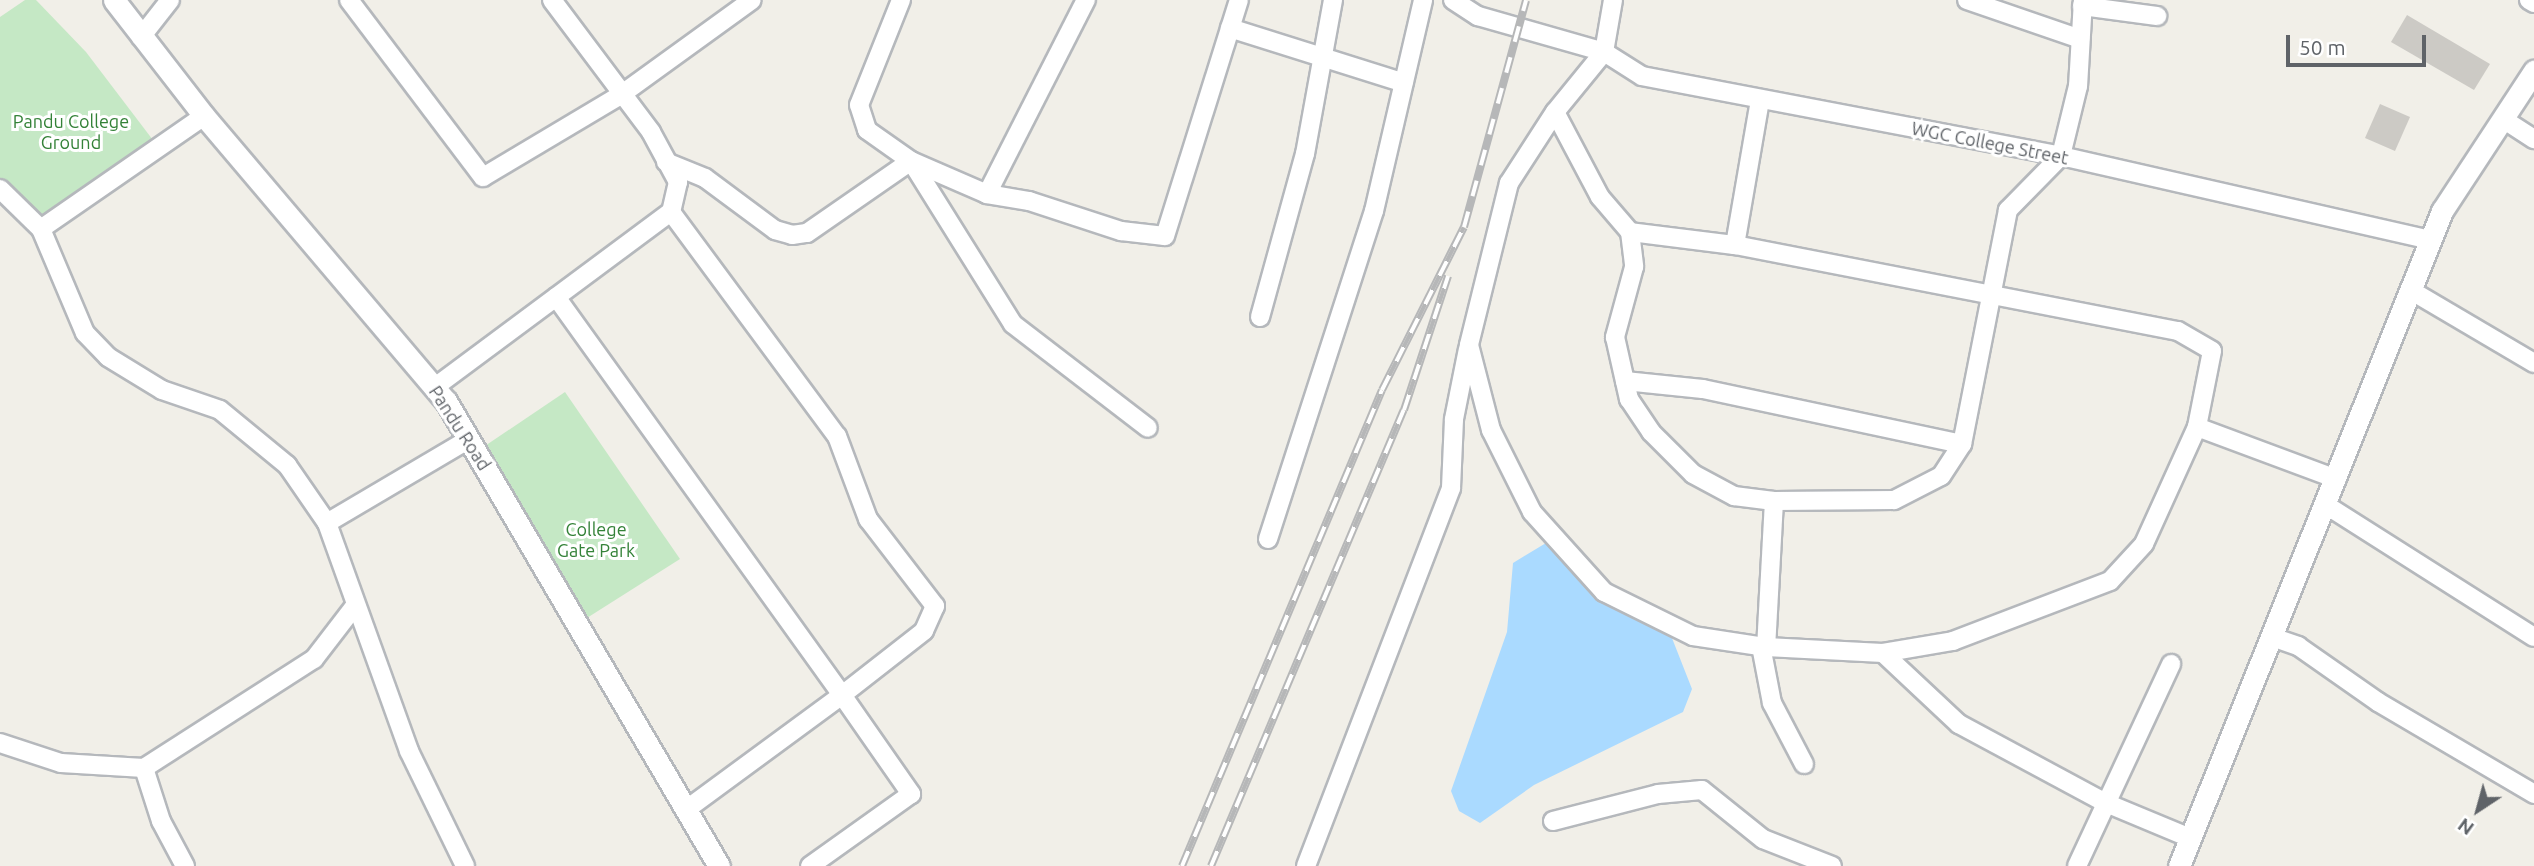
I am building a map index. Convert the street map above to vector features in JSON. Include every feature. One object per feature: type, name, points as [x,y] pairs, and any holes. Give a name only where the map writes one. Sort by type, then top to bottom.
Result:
[{"type":"street","name":"Pandu Road","points":[[114,0],[204,116],[435,387],[469,439],[719,866]]},
{"type":"street","points":[[141,37],[170,0]]},
{"type":"street","points":[[349,0],[483,177],[622,94],[744,2]]},
{"type":"street","points":[[435,387],[671,212],[678,182],[622,94],[552,0]]},
{"type":"street","points":[[901,0],[859,104],[867,130],[911,161],[987,194],[1029,201],[1121,231],[1165,236],[1239,0]]},
{"type":"street","points":[[987,194],[1086,0]]},
{"type":"street","points":[[1260,317],[1305,154],[1333,0]]},
{"type":"street","points":[[1268,539],[1374,211],[1423,0]]},
{"type":"street","name":"WGC College Street","points":[[1453,0],[1478,16],[1604,52],[1642,76],[2061,156],[2431,240]]},
{"type":"street","points":[[1306,866],[1451,488],[1454,419],[1469,345],[1509,183],[1555,112],[1604,52],[1613,0]]},
{"type":"street","points":[[1967,0],[2080,39]]},
{"type":"street","points":[[2529,0],[2534,3]]},
{"type":"street","points":[[1555,112],[1600,197],[1630,232],[1634,267],[1615,337],[1629,399],[1651,432],[1693,474],[1734,496],[1774,501],[1894,500],[1941,476],[1962,444],[1995,294],[2008,209],[2061,156],[2078,86],[2083,3],[2158,16]]},
{"type":"street","points":[[1230,27],[1404,83]]},
{"type":"street","points":[[2179,866],[2442,211],[2534,71]]},
{"type":"street","points":[[1735,244],[1760,100]]},
{"type":"street","points":[[41,229],[204,116]]},
{"type":"street","points":[[2502,119],[2534,139]]},
{"type":"street","points":[[666,162],[705,178],[775,230],[792,235],[807,233],[911,161]]},
{"type":"street","points":[[911,161],[1013,324],[1148,428]]},
{"type":"street","points":[[0,189],[41,229],[85,332],[108,357],[162,390],[220,410],[287,465],[327,523],[354,607],[409,751],[465,866]]},
{"type":"street","points":[[671,212],[837,436],[867,519],[935,606],[924,631],[687,809]]},
{"type":"street","points":[[1469,345],[1491,430],[1532,512],[1604,592],[1693,636],[1764,647],[1883,653],[1953,641],[2110,581],[2144,544],[2197,426],[2213,351],[2178,331],[1735,244],[1630,232]]},
{"type":"street","points":[[2412,291],[2534,363]]},
{"type":"street","points":[[556,297],[911,794],[810,866]]},
{"type":"street","points":[[1625,381],[1703,389],[1962,444]]},
{"type":"street","points":[[2197,426],[2336,479]]},
{"type":"street","points":[[327,523],[469,439]]},
{"type":"street","points":[[1774,501],[1764,647],[1772,703],[1804,764]]},
{"type":"street","points":[[2326,505],[2534,637]]},
{"type":"street","points":[[0,743],[61,763],[144,768],[314,659],[354,607]]},
{"type":"street","points":[[2272,637],[2298,646],[2378,702],[2534,794]]},
{"type":"street","points":[[1883,653],[1959,724],[2106,803],[2190,838]]},
{"type":"street","points":[[2077,866],[2171,664]]},
{"type":"street","points":[[144,768],[161,821],[185,866]]},
{"type":"street","points":[[1553,821],[1658,794],[1702,790],[1763,839],[1832,866]]},
{"type":"green space","name":"Pandu College Ground","points":[[25,0],[36,0],[86,52],[159,148],[34,223],[0,180],[0,17]]},
{"type":"green space","name":"College Gate Park","points":[[565,392],[680,559],[579,623],[476,452]]},
{"type":"water","points":[[1546,543],[1604,592],[1670,633],[1692,689],[1683,712],[1534,785],[1480,823],[1459,811],[1451,791],[1507,632],[1513,563]]},
{"type":"building","points":[[2407,15],[2490,64],[2474,90],[2391,42]]},
{"type":"building","points":[[2380,104],[2410,117],[2395,151],[2365,138]]},
{"type":"railway","points":[[1182,866],[1382,390],[1464,227],[1526,0]]},
{"type":"railway","points":[[1211,866],[1404,410],[1448,276]]}]
